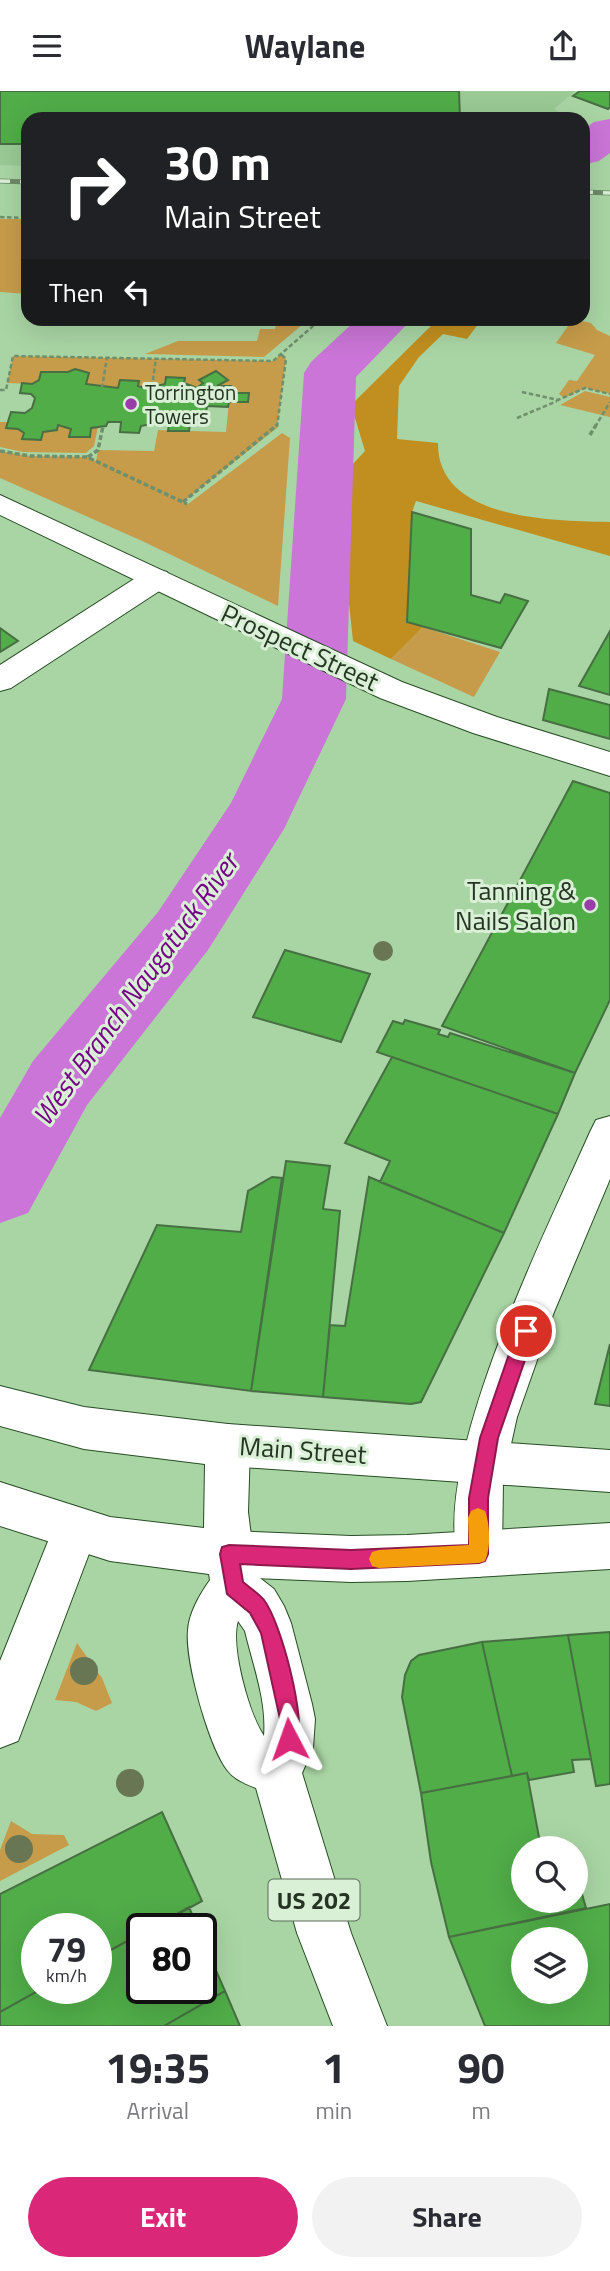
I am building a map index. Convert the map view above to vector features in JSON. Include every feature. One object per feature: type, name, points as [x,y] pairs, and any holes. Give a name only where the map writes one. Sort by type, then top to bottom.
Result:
[{"type":"main road","name":"Prospect Street","points":[[0,504],[391,690],[485,725],[610,764]]},
{"type":"main road","points":[[0,680],[156,579]]},
{"type":"main road","points":[[479,1554],[478,1498],[495,1417],[524,1337],[610,1132]]},
{"type":"main road","name":"Main Street","points":[[0,1406],[75,1428],[136,1437],[610,1471]]},
{"type":"main road","points":[[228,1445],[225,1513],[232,1570]]},
{"type":"main road","points":[[0,1723],[38,1517],[110,1539],[173,1548],[232,1570],[351,1559],[610,1546]]},
{"type":"main road","name":"US 202","points":[[232,1570],[226,1596],[214,1622],[212,1639],[215,1660],[242,1748],[254,1761],[276,1771],[324,1933],[360,2026]]},
{"type":"path","points":[[0,217],[21,218]]},
{"type":"path","points":[[0,390],[6,390],[13,356],[273,361],[313,326]]},
{"type":"path","points":[[0,451],[30,456],[87,457],[185,503],[277,428],[286,359],[281,354]]},
{"type":"path","points":[[102,388],[107,357]]},
{"type":"path","points":[[152,387],[156,358]]},
{"type":"path","points":[[517,418],[585,388],[610,394]]},
{"type":"path","points":[[522,392],[558,400]]},
{"type":"path","points":[[590,435],[610,402]]},
{"type":"path","points":[[96,461],[103,426]]},
{"type":"path","points":[[87,457],[98,450]]},
{"type":"shaded area","points":[[0,91],[575,91],[554,109],[558,112],[21,112],[21,166],[0,165]]},
{"type":"shaded area","points":[[0,219],[21,219],[21,294],[0,292]]},
{"type":"shaded area","points":[[590,323],[597,330],[610,336],[610,394],[585,388],[564,398],[559,394],[569,380],[577,381],[595,355],[556,343],[568,326],[590,326]]},
{"type":"shaded area","points":[[276,326],[301,326],[264,357],[145,354],[178,341],[257,341],[260,329],[275,329]]},
{"type":"shaded area","points":[[431,326],[477,326],[467,339],[443,334],[419,357],[399,386],[397,439],[438,443],[443,469],[457,488],[478,502],[532,517],[610,522],[610,556],[416,501],[412,512],[407,622],[423,627],[391,659],[353,641],[336,482],[365,451],[351,405]]},
{"type":"shaded area","points":[[281,354],[286,359],[277,428],[183,502],[188,504],[282,433],[290,438],[278,606],[140,540],[0,478],[0,451],[30,456],[87,457],[96,461],[98,450],[154,451],[158,430],[226,432],[229,402],[248,402],[249,394],[230,393],[231,387],[217,386],[219,372],[216,371],[199,379],[203,383],[197,388],[184,383],[185,378],[167,377],[165,384],[153,387],[152,390],[138,386],[138,381],[120,380],[118,388],[86,384],[89,373],[75,369],[68,372],[42,372],[39,380],[32,384],[7,383],[13,356],[273,361]]},
{"type":"shaded area","points":[[585,391],[610,397],[610,417],[560,405]]},
{"type":"shaded area","points":[[0,422],[8,422],[7,428],[18,429],[24,433],[23,440],[41,440],[43,432],[57,430],[58,425],[71,429],[70,437],[89,437],[91,428],[98,427],[94,446],[86,453],[23,452],[0,447]]},
{"type":"shaded area","points":[[423,627],[500,652],[474,697],[391,659]]},
{"type":"shaded area","points":[[77,1643],[102,1678],[112,1703],[96,1711],[76,1702],[55,1700]]},
{"type":"shaded area","points":[[11,1821],[32,1834],[64,1835],[69,1845],[0,1881],[0,1850]]},
{"type":"building","points":[[0,91],[459,91],[460,112],[21,112],[21,144],[0,144]]},
{"type":"building","points":[[580,91],[610,91],[610,107],[608,109],[573,96]]},
{"type":"building","name":"Torrington Towers","points":[[75,369],[89,373],[86,384],[118,388],[120,380],[139,381],[138,386],[152,390],[152,387],[165,384],[166,377],[185,378],[184,383],[197,388],[203,383],[199,380],[216,371],[228,380],[217,386],[231,386],[230,393],[249,393],[248,402],[229,402],[228,407],[207,406],[205,421],[190,424],[189,431],[168,431],[169,424],[164,420],[157,420],[156,423],[141,426],[139,433],[120,432],[121,422],[108,422],[106,426],[91,428],[90,437],[69,437],[71,429],[58,425],[57,430],[43,432],[41,440],[22,439],[24,433],[18,429],[6,428],[11,412],[25,413],[32,408],[35,398],[31,394],[20,393],[22,383],[32,384],[39,380],[41,372],[68,372]]},
{"type":"building","points":[[412,512],[471,529],[471,595],[500,603],[505,594],[528,601],[501,648],[407,622]]},
{"type":"building","points":[[0,628],[18,641],[0,652]]},
{"type":"building","points":[[610,631],[610,695],[579,686]]},
{"type":"building","points":[[549,689],[610,705],[610,739],[543,720]]},
{"type":"building","points":[[573,781],[610,793],[610,1000],[575,1073],[442,1026]]},
{"type":"building","points":[[285,950],[370,974],[341,1042],[253,1017]]},
{"type":"building","points":[[405,1020],[440,1030],[438,1034],[448,1037],[450,1033],[575,1073],[558,1114],[377,1052],[393,1021],[403,1024]]},
{"type":"building","points":[[392,1057],[558,1114],[504,1233],[380,1182],[390,1161],[345,1143]]},
{"type":"building","points":[[286,1161],[330,1166],[323,1209],[340,1211],[323,1397],[251,1391]]},
{"type":"building","points":[[272,1177],[282,1178],[251,1391],[89,1370],[157,1225],[241,1232],[248,1191]]},
{"type":"building","points":[[369,1177],[504,1233],[421,1402],[411,1404],[323,1397],[330,1325],[345,1326]]},
{"type":"building","points":[[610,1344],[610,1406],[595,1404]]},
{"type":"building","points":[[610,1632],[610,1784],[596,1786],[568,1635]]},
{"type":"building","points":[[568,1635],[591,1759],[572,1760],[574,1772],[529,1780],[527,1773],[512,1776],[482,1642]]},
{"type":"building","points":[[482,1642],[512,1776],[421,1793],[402,1697],[405,1675],[411,1661],[419,1655]]},
{"type":"building","points":[[527,1773],[539,1836],[511,1836],[511,1913],[562,1913],[449,1937],[431,1862],[421,1793]]},
{"type":"building","points":[[162,1812],[202,1901],[180,1913],[126,1913],[126,1942],[112,1949],[112,1913],[21,1913],[21,2000],[0,2012],[0,1894]]},
{"type":"building","points":[[610,1904],[610,2026],[485,2026],[449,1937],[566,1913],[588,1913],[588,1909]]},
{"type":"building","points":[[189,1907],[191,1913],[179,1913]]},
{"type":"building","points":[[126,1942],[126,2004],[202,2004],[164,2026],[0,2026],[0,2012],[21,2000],[21,2004],[112,2004],[112,1949]]},
{"type":"building","points":[[217,1973],[225,1991],[217,1996]]},
{"type":"building","points":[[225,1991],[240,2026],[164,2026],[202,2004],[217,2004],[217,1996]]},
{"type":"waterway","name":"West Branch Naugatuck River","points":[[590,146],[610,132]]},
{"type":"waterway","name":"West Branch Naugatuck River","points":[[0,1189],[60,1083],[183,931],[260,812],[314,699],[330,373],[379,326]]},
{"type":"railway","points":[[0,181],[21,182]]},
{"type":"railway","points":[[590,192],[610,193]]},
{"type":"slow traffic","points":[[379,1559],[479,1554],[478,1518]]},
{"type":"place","name":"Torrington Towers","points":[[131,404]]},
{"type":"place","name":"Tanning & Nails Salon","points":[[590,905]]},
{"type":"route","points":[[289,1739],[290,1719],[270,1630],[257,1606],[234,1587],[229,1554],[351,1559],[479,1554],[480,1480],[489,1438],[526,1331]]}]
